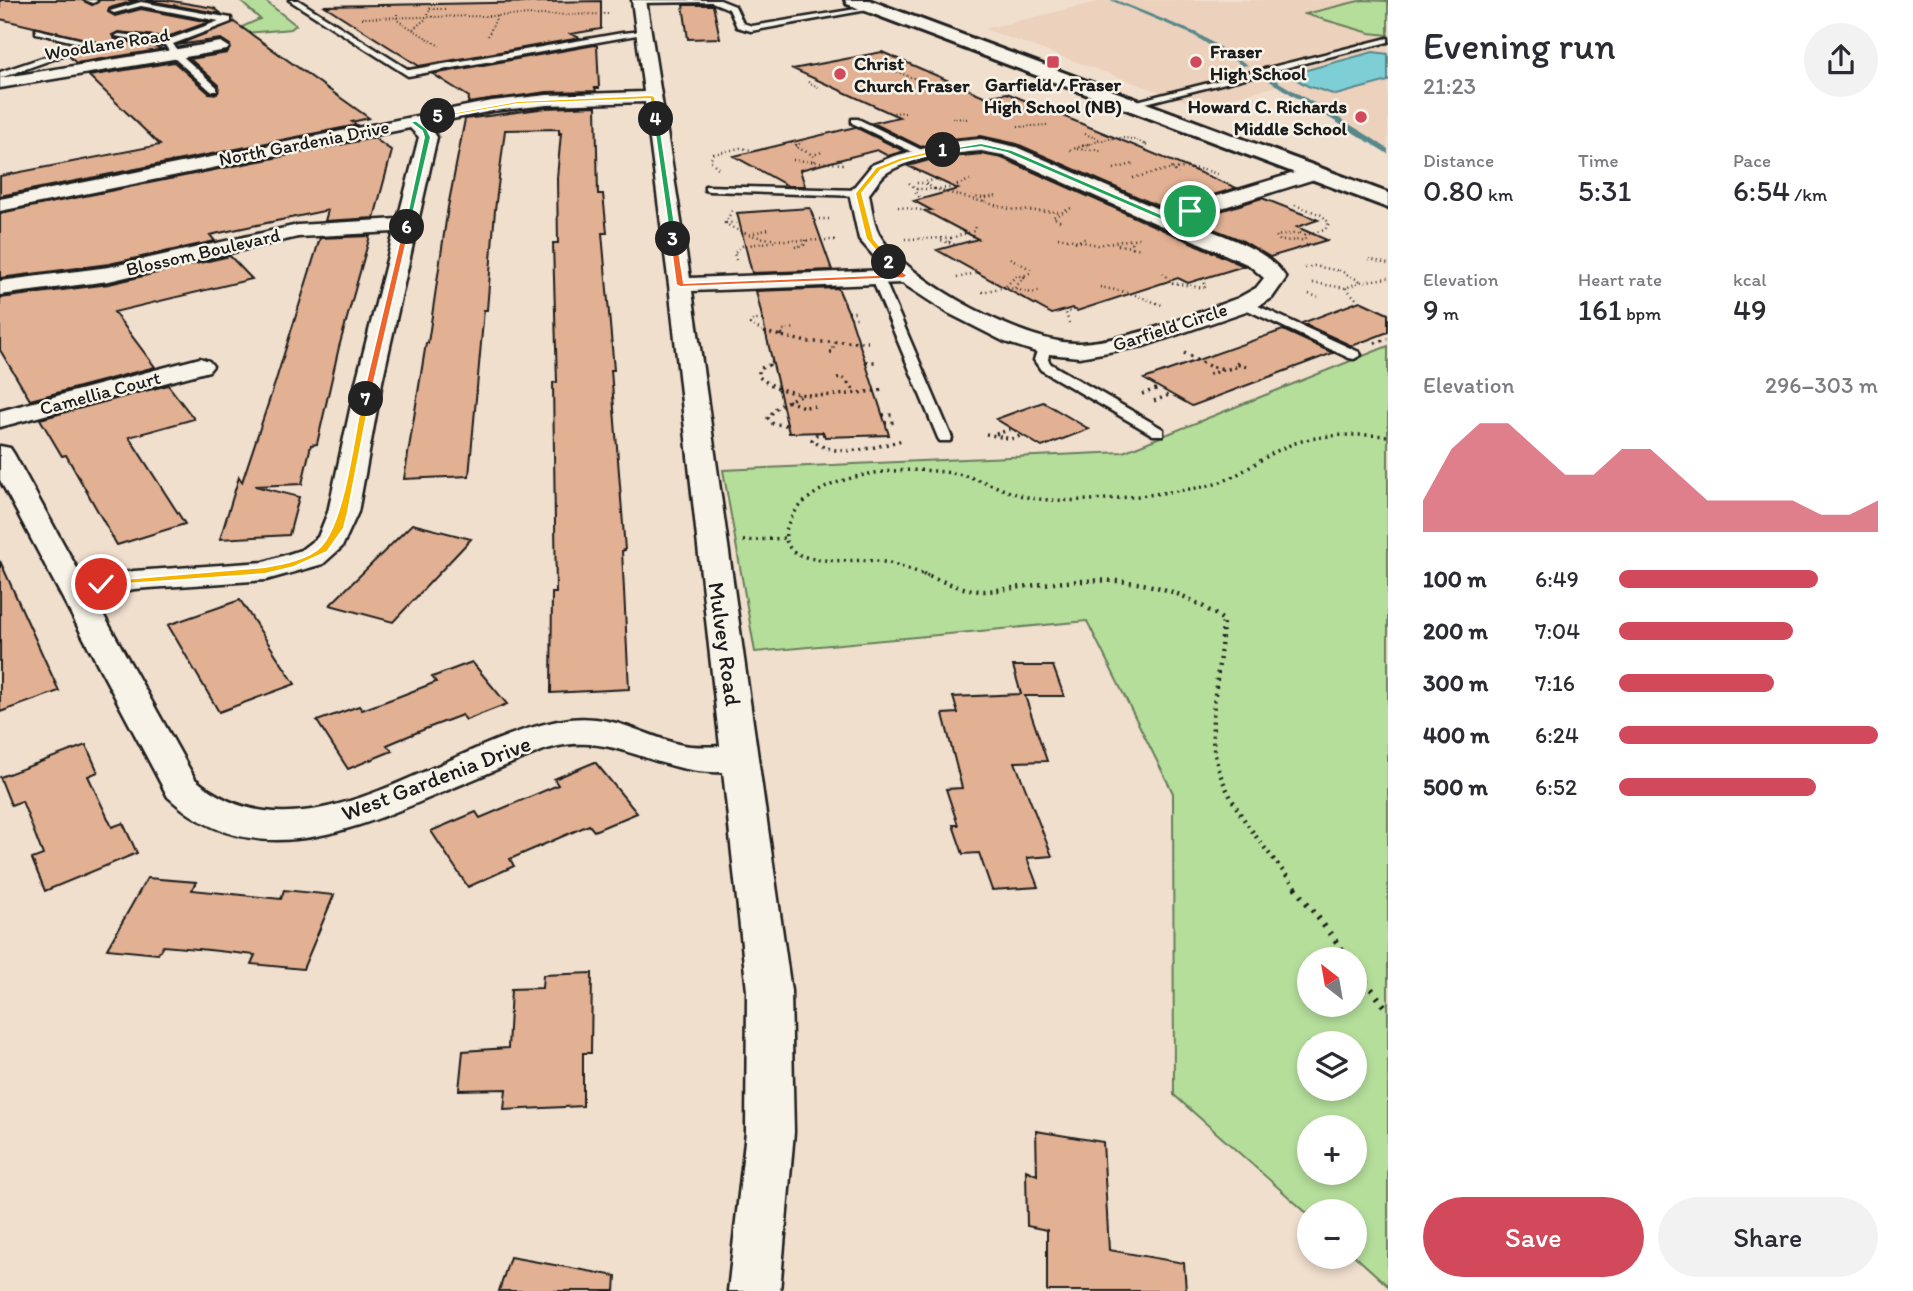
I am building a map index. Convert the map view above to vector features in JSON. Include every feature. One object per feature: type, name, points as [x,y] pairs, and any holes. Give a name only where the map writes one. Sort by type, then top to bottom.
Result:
[{"type":"main road","points":[[853,0],[1388,201]]},
{"type":"street","name":"Mulvey Road","points":[[634,12],[652,97],[680,285],[769,990],[770,1132],[754,1291]]},
{"type":"street","name":"Woodlane Road","points":[[0,83],[172,49],[221,47]]},
{"type":"street","name":"North Gardenia Drive","points":[[0,205],[518,102],[652,97]]},
{"type":"street","points":[[75,592],[101,584],[134,580],[265,571],[312,557],[331,541],[343,512],[369,382],[428,137],[425,130],[413,122]]},
{"type":"street","name":"Garfield Circle","points":[[981,145],[1009,151],[1257,260],[1270,269],[1275,278],[1263,294],[1243,303],[1130,343],[1077,350],[1044,348],[1000,330],[904,276],[881,255],[870,239],[859,193],[879,169],[925,154],[981,145]]},
{"type":"street","points":[[1164,219],[1314,173]]},
{"type":"street","name":"Blossom Boulevard","points":[[0,288],[85,279],[298,231],[407,225]]},
{"type":"street","points":[[680,285],[904,276]]},
{"type":"street","name":"Camellia Court","points":[[0,419],[200,366]]},
{"type":"street","name":"West Gardenia Drive","points":[[0,454],[181,788],[195,803],[237,821],[268,827],[307,824],[351,815],[531,741],[581,728],[607,731],[681,757],[706,760],[741,758]]},
{"type":"lane","points":[[293,0],[408,74],[618,36],[634,12],[712,0],[732,8],[740,25],[751,29],[874,8]]},
{"type":"lane","points":[[114,10],[141,4],[228,20],[172,49]]},
{"type":"lane","points":[[0,75],[92,44],[39,31]]},
{"type":"lane","points":[[119,36],[172,49],[214,89]]},
{"type":"lane","points":[[1130,104],[1388,40]]},
{"type":"lane","points":[[855,121],[925,154]]},
{"type":"lane","points":[[709,188],[859,193]]},
{"type":"lane","points":[[878,279],[945,438]]},
{"type":"lane","points":[[1243,303],[1354,355]]},
{"type":"lane","points":[[1044,348],[1041,360],[1046,367],[1158,432]]},
{"type":"path","points":[[412,30],[428,17],[432,2]]},
{"type":"path","points":[[430,9],[445,9]]},
{"type":"path","points":[[358,18],[634,12]]},
{"type":"path","points":[[488,36],[498,14]]},
{"type":"path","points":[[397,16],[412,30],[445,49]]},
{"type":"path","points":[[484,16],[495,22]]},
{"type":"path","points":[[887,68],[921,81]]},
{"type":"path","points":[[808,82],[818,87]]},
{"type":"path","points":[[870,92],[880,90]]},
{"type":"path","points":[[905,111],[913,111]]},
{"type":"path","points":[[1013,129],[1047,125]]},
{"type":"path","points":[[1085,134],[1101,140]]},
{"type":"path","points":[[1078,139],[1086,144],[1087,151]]},
{"type":"path","points":[[1104,151],[1075,149],[1101,140],[1127,139],[1146,147]]},
{"type":"path","points":[[802,142],[796,144],[796,147],[813,155],[822,152]]},
{"type":"path","points":[[721,170],[710,157],[722,151],[752,149]]},
{"type":"path","points":[[813,155],[814,161]]},
{"type":"path","points":[[793,160],[843,164]]},
{"type":"path","points":[[1129,178],[1171,168],[1197,167],[1226,176]]},
{"type":"path","points":[[1171,168],[1178,174]]},
{"type":"path","points":[[1209,175],[1214,173]]},
{"type":"path","points":[[936,179],[925,183],[908,183],[917,189],[934,189],[950,188],[970,180]]},
{"type":"path","points":[[925,183],[956,197],[997,196]]},
{"type":"path","points":[[917,189],[915,192],[921,199]]},
{"type":"path","points":[[956,197],[962,202]]},
{"type":"path","points":[[968,198],[1026,214],[1058,212],[1080,206]]},
{"type":"path","points":[[984,203],[986,198]]},
{"type":"path","points":[[1270,232],[1277,235],[1306,235],[1325,230],[1329,223],[1322,215],[1292,205]]},
{"type":"path","points":[[725,223],[727,216],[737,207]]},
{"type":"path","points":[[898,207],[928,211]]},
{"type":"path","points":[[1292,210],[1301,207]]},
{"type":"path","points":[[1014,211],[1023,208]]},
{"type":"path","points":[[1300,213],[1310,210]]},
{"type":"path","points":[[1058,212],[1053,217],[1060,221]]},
{"type":"path","points":[[818,219],[830,219]]},
{"type":"path","points":[[725,223],[740,222]]},
{"type":"path","points":[[725,223],[733,229],[785,240]]},
{"type":"path","points":[[950,242],[974,231],[976,224]]},
{"type":"path","points":[[753,234],[759,229],[769,229]]},
{"type":"path","points":[[1287,230],[1292,233]]},
{"type":"path","points":[[1277,235],[1280,241],[1301,241],[1310,246]]},
{"type":"path","points":[[1301,241],[1305,240],[1306,235]]},
{"type":"path","points":[[1058,237],[1090,245],[1117,244],[1142,237]]},
{"type":"path","points":[[1075,243],[1087,238]]},
{"type":"path","points":[[907,239],[938,239],[957,245]]},
{"type":"path","points":[[741,261],[736,259],[734,253],[741,246],[785,240],[837,240]]},
{"type":"path","points":[[795,247],[804,246],[806,240]]},
{"type":"path","points":[[1130,240],[1133,248]]},
{"type":"path","points":[[1117,244],[1141,249]]},
{"type":"path","points":[[1010,258],[1030,269],[1015,288]]},
{"type":"path","points":[[1369,260],[1388,264]]},
{"type":"path","points":[[1305,268],[1314,266],[1339,270],[1362,282]]},
{"type":"path","points":[[957,278],[976,273],[974,268]]},
{"type":"path","points":[[1163,273],[1173,283],[1192,288],[1204,288],[1206,286],[1202,279]]},
{"type":"path","points":[[1004,287],[1013,275],[1023,276]]},
{"type":"path","points":[[1313,283],[1346,288],[1387,275]]},
{"type":"path","points":[[982,292],[1004,287],[1032,293],[1040,291]]},
{"type":"path","points":[[1098,287],[1130,293],[1161,305]]},
{"type":"path","points":[[1346,288],[1360,303]]},
{"type":"path","points":[[1309,294],[1318,298]]},
{"type":"path","points":[[1072,328],[1066,315],[1075,309]]},
{"type":"path","points":[[849,312],[857,312]]},
{"type":"path","points":[[851,318],[859,318]]},
{"type":"path","points":[[762,320],[754,320],[750,324],[761,331],[806,342],[868,342]]},
{"type":"path","points":[[780,336],[783,330],[796,328]]},
{"type":"path","points":[[1375,343],[1388,339]]},
{"type":"path","points":[[830,352],[833,352],[833,342]]},
{"type":"path","points":[[1183,352],[1209,366],[1225,369]]},
{"type":"path","points":[[866,362],[875,362]]},
{"type":"path","points":[[1203,373],[1210,374],[1239,364],[1248,367]]},
{"type":"path","points":[[772,365],[761,366],[757,373],[764,383],[800,395]]},
{"type":"path","points":[[1209,366],[1210,374]]},
{"type":"path","points":[[837,378],[842,377],[856,391]]},
{"type":"path","points":[[1141,395],[1159,388]]},
{"type":"path","points":[[786,425],[773,424],[768,418],[777,407],[800,395],[885,390]]},
{"type":"path","points":[[1153,401],[1171,394]]},
{"type":"path","points":[[788,401],[804,407],[816,406]]},
{"type":"path","points":[[883,415],[894,415]]},
{"type":"path","points":[[885,423],[896,422]]},
{"type":"path","points":[[994,435],[1012,429]]},
{"type":"path","points":[[824,434],[816,435],[812,440],[821,447],[830,449],[872,448],[903,440]]},
{"type":"path","points":[[986,434],[1011,439],[1023,435]]},
{"type":"path","points":[[1340,947],[1245,819],[1220,771],[1214,752],[1213,727],[1224,640],[1223,620],[1206,603],[1180,593],[1116,579],[984,591],[969,590],[892,564],[806,558],[791,551],[785,538],[786,523],[805,498],[853,478],[899,470],[932,470],[962,475],[1031,498],[1080,498],[1206,487],[1229,482],[1286,447],[1322,440],[1388,436]]},
{"type":"path","points":[[1367,983],[1388,1011]]},
{"type":"shaded area","name":"Fraser High School","points":[[1106,0],[1388,0],[1388,148],[1282,85],[1199,106],[984,29]]},
{"type":"green space","points":[[239,0],[264,0],[296,25],[291,29],[245,33],[235,30],[260,19]]},
{"type":"green space","points":[[1363,0],[1388,1],[1388,35],[1370,33],[1305,14]]},
{"type":"green space","points":[[1388,346],[1388,1286],[1367,1267],[1367,1199],[1297,1199],[1297,1204],[1174,1095],[1173,793],[1087,621],[755,652],[723,470],[1123,452]]},
{"type":"water","points":[[1373,52],[1388,54],[1388,81],[1336,95],[1308,86],[1288,75]]},
{"type":"building","points":[[0,0],[82,0],[92,5],[99,0],[138,0],[109,8],[108,12],[115,16],[141,9],[209,22],[167,37],[118,32],[112,35],[115,39],[164,49],[76,63],[69,56],[97,46],[97,42],[0,19]]},
{"type":"building","points":[[145,0],[166,0],[214,8],[222,14]]},
{"type":"building","points":[[601,1],[601,29],[571,34],[580,38],[419,66],[325,6]]},
{"type":"building","points":[[683,5],[713,5],[720,38],[688,39]]},
{"type":"building","points":[[234,22],[369,118],[352,122],[357,125],[0,196],[0,176],[160,145],[89,76],[174,62],[209,93],[217,94],[219,85],[190,59],[227,53],[230,45],[221,39],[177,45]]},
{"type":"building","points":[[595,45],[599,88],[595,88],[596,91],[547,92],[468,103],[469,97],[433,74]]},
{"type":"building","points":[[882,52],[986,97],[1007,93],[1237,188],[1165,209],[1017,144],[981,136],[950,139],[921,147],[873,123],[899,117],[793,69]]},
{"type":"building","points":[[596,106],[598,194],[603,194],[607,233],[602,233],[625,550],[622,551],[629,689],[551,693],[552,593],[556,593],[553,383],[557,382],[553,243],[558,243],[559,129],[505,130],[487,310],[484,310],[469,476],[404,479],[465,119],[547,108]]},
{"type":"building","points":[[855,127],[904,151],[888,156],[877,150],[800,170],[805,186],[788,186],[734,156]]},
{"type":"building","points":[[374,138],[392,151],[374,218],[325,221],[328,210],[210,235],[215,241],[109,264],[0,278],[0,213]]},
{"type":"building","points":[[981,154],[1002,158],[1244,266],[1188,283],[1178,278],[1077,311],[1072,308],[1052,314],[937,250],[978,239],[925,211],[931,210],[914,201],[958,189],[908,166],[933,159]]},
{"type":"building","points":[[1262,198],[1318,220],[1297,227],[1327,240],[1270,257],[1241,240],[1191,220]]},
{"type":"building","points":[[810,208],[832,270],[752,273],[737,213]]},
{"type":"building","points":[[370,236],[339,347],[317,444],[311,445],[302,484],[255,486],[299,497],[289,535],[220,539],[239,477],[242,482],[275,383],[320,238]]},
{"type":"building","points":[[230,256],[252,279],[114,312],[155,367],[30,400],[0,350],[0,298],[109,284]]},
{"type":"building","points":[[838,288],[851,318],[889,435],[825,437],[823,432],[789,433],[756,291]]},
{"type":"building","points":[[1360,301],[1388,314],[1388,332],[1352,346],[1302,323]]},
{"type":"building","points":[[1283,330],[1333,353],[1192,406],[1144,379]]},
{"type":"building","points":[[168,385],[194,419],[129,437],[185,524],[117,545],[66,455],[62,456],[40,419]]},
{"type":"building","points":[[1043,402],[1089,429],[1042,447],[996,419]]},
{"type":"building","points":[[412,524],[471,539],[393,622],[330,605]]},
{"type":"building","points":[[0,561],[59,691],[0,712]]},
{"type":"building","points":[[240,600],[295,684],[219,712],[168,625]]},
{"type":"building","points":[[472,662],[507,704],[466,720],[462,715],[425,729],[387,745],[392,751],[348,769],[317,721],[359,706],[362,710],[400,696],[436,682],[432,677]]},
{"type":"building","points":[[1013,666],[1053,666],[1064,696],[1025,696],[1047,761],[1015,762],[1052,856],[1027,858],[1038,887],[992,890],[979,853],[963,854],[953,825],[958,825],[946,789],[962,788],[943,714],[958,713],[953,697],[1021,694]]},
{"type":"building","points":[[86,745],[98,772],[88,776],[112,827],[123,823],[137,853],[45,891],[32,859],[43,855],[22,801],[11,805],[0,777]]},
{"type":"building","points":[[595,762],[637,813],[594,831],[589,825],[510,859],[514,866],[468,887],[431,831],[476,812],[480,818],[558,785],[554,779]]},
{"type":"building","points":[[147,878],[196,882],[192,890],[281,899],[284,890],[334,895],[303,969],[251,964],[255,955],[209,950],[163,946],[158,954],[107,949]]},
{"type":"building","points":[[592,973],[591,1053],[583,1053],[583,1106],[504,1110],[506,1089],[459,1090],[463,1051],[508,1048],[511,989],[542,988],[543,975]]},
{"type":"building","points":[[1036,1131],[1103,1142],[1109,1250],[1184,1263],[1186,1291],[1047,1291],[1047,1230],[1027,1226],[1026,1170],[1037,1175]]},
{"type":"building","points":[[510,1257],[616,1276],[615,1291],[499,1291]]},
{"type":"waterway","points":[[1112,0],[1195,34],[1245,65]]},
{"type":"waterway","points":[[1265,76],[1388,152]]},
{"type":"place","name":"Garfield / Fraser High School (NB)","points":[[1053,62]]},
{"type":"place","name":"Fraser High School","points":[[1196,62]]},
{"type":"place","name":"Christ Church Fraser","points":[[840,74]]},
{"type":"place","name":"Howard C. Richards Middle School","points":[[1361,117]]},
{"type":"route","points":[[101,584],[265,571],[312,557],[331,541],[343,512],[369,382],[428,137],[425,130],[413,122],[518,102],[652,97],[680,285],[904,276],[881,255],[870,239],[859,193],[867,180],[879,169],[901,160],[950,148],[981,145],[1009,151],[1164,219],[1190,211]]}]
